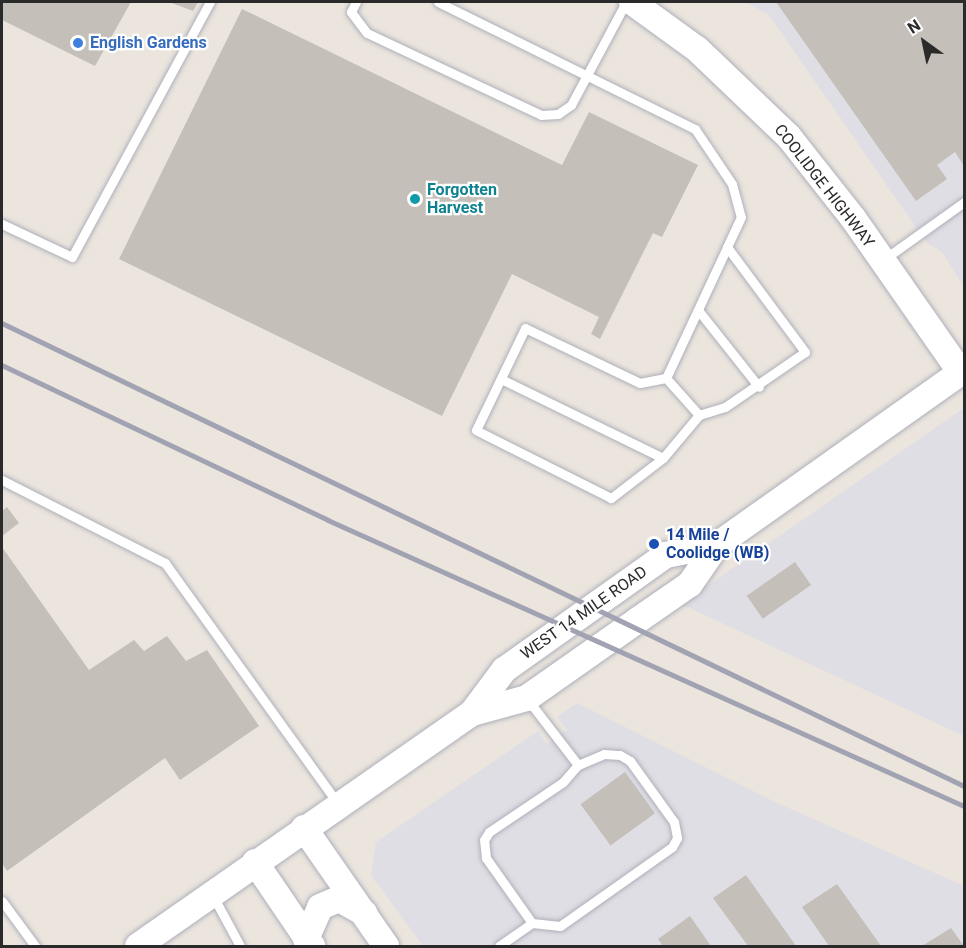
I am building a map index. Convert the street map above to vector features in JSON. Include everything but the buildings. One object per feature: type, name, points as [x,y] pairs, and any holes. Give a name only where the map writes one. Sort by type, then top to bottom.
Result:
[{"type":"main road","name":"COOLIDGE HIGHWAY","points":[[632,2],[697,49],[789,137],[963,374]]},
{"type":"main road","name":"WEST 14 MILE ROAD","points":[[149,943],[255,862],[472,713],[526,698],[690,584],[717,545],[963,374]]},
{"type":"main road","name":"WEST 14 MILE ROAD","points":[[472,713],[504,670],[666,555],[717,545]]},
{"type":"main road","points":[[304,828],[386,946]]},
{"type":"main road","points":[[255,862],[305,944]]},
{"type":"main road","points":[[305,944],[321,907],[339,899],[364,913]]},
{"type":"lane","points":[[2,224],[72,257],[210,2]]},
{"type":"lane","points":[[356,2],[351,12],[367,33],[541,115],[558,114],[571,105],[626,2]]},
{"type":"lane","points":[[438,2],[588,73],[695,129],[732,184],[741,217],[666,378]]},
{"type":"lane","points":[[882,261],[964,202]]},
{"type":"lane","points":[[666,378],[640,383],[525,328],[476,430],[611,498],[663,459],[699,415],[725,407],[759,387],[805,352],[727,247]]},
{"type":"lane","points":[[698,310],[759,387]]},
{"type":"lane","points":[[666,378],[699,415]]},
{"type":"lane","points":[[501,379],[663,459]]},
{"type":"lane","points":[[2,480],[165,563],[338,804]]},
{"type":"lane","points":[[526,698],[578,765]]},
{"type":"lane","points":[[499,946],[532,923],[560,926],[672,847],[677,838],[674,822],[630,761],[620,755],[603,754],[578,765],[562,782],[489,832],[484,840],[486,858],[532,923]]},
{"type":"lane","points":[[212,893],[240,946]]},
{"type":"lane","points":[[2,901],[35,946]]},
{"type":"shaded area","points":[[746,2],[964,2],[964,287],[942,252],[926,242],[769,15]]},
{"type":"shaded area","points":[[964,408],[964,736],[681,604]]},
{"type":"shaded area","points":[[577,703],[775,802],[964,886],[964,946],[423,946],[371,875],[376,842],[538,731],[547,744],[567,730],[557,717]]},
{"type":"railway","points":[[2,323],[964,786]]},
{"type":"railway","points":[[2,365],[328,520],[964,806]]},
{"type":"place","name":"English Gardens","points":[[78,43]]},
{"type":"place","name":"Forgotten Harvest","points":[[415,199]]},
{"type":"place","name":"14 Mile / Coolidge (WB)","points":[[654,544]]}]
